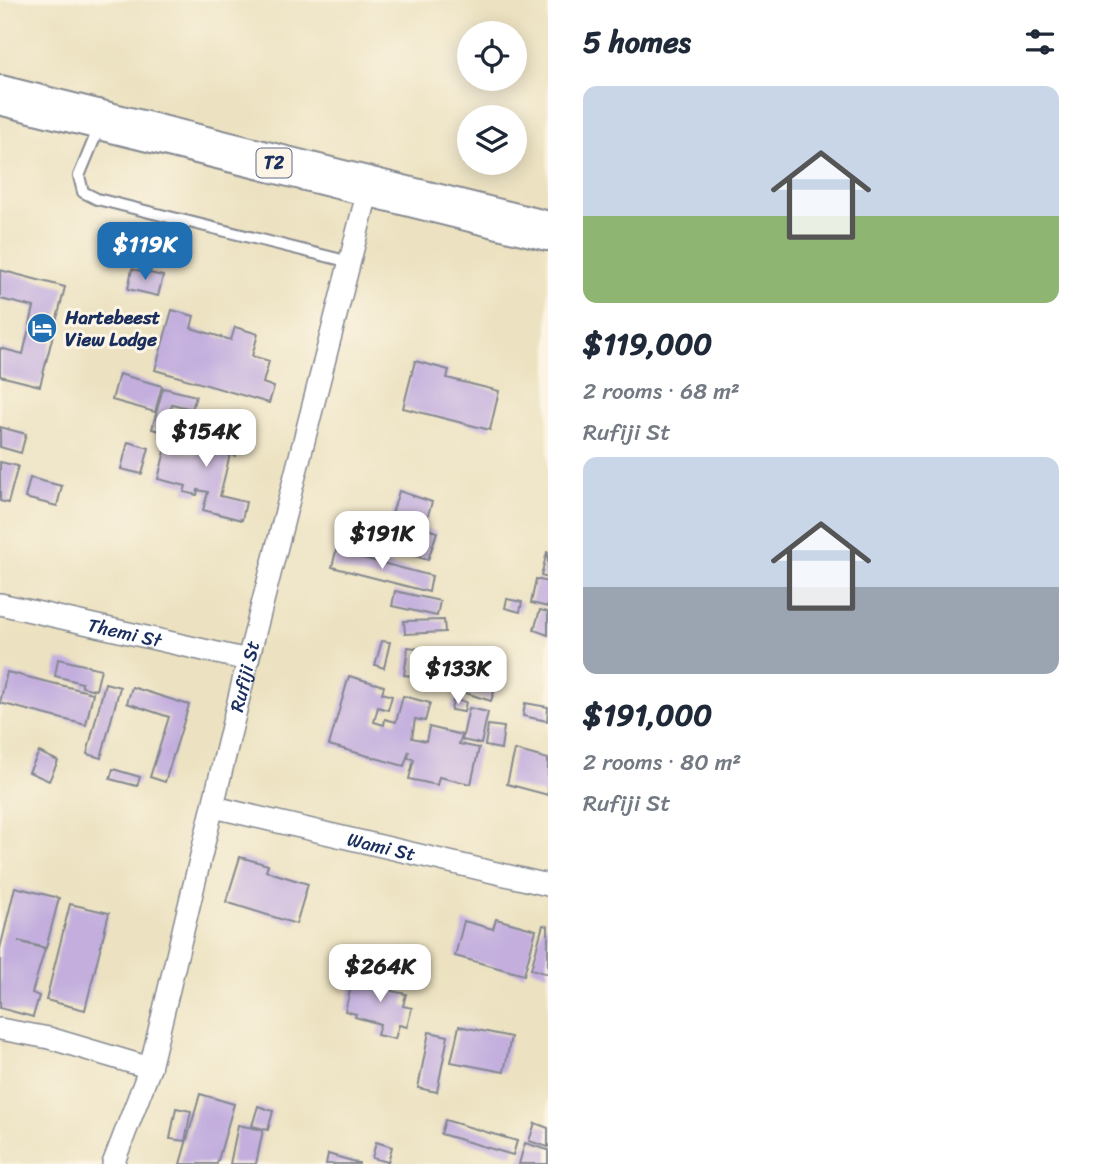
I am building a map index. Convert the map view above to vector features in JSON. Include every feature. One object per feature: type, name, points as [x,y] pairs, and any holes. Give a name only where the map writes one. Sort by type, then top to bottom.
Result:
[{"type":"highway","name":"T2","points":[[0,95],[548,231]]},
{"type":"street","name":"Rufiji St","points":[[113,1164],[150,1068],[248,660],[369,186]]},
{"type":"street","name":"Themi St","points":[[0,604],[248,660]]},
{"type":"street","name":"Wami St","points":[[214,807],[548,885]]},
{"type":"street","points":[[0,1029],[49,1038],[150,1068]]},
{"type":"lane","points":[[102,121],[79,176],[83,192],[97,199],[350,262]]},
{"type":"building","points":[[132,269],[163,276],[158,296],[128,289]]},
{"type":"building","name":"Hartebeest View Lodge","points":[[0,270],[65,287],[40,386],[0,376],[0,348],[23,354],[34,307],[0,299]]},
{"type":"building","points":[[172,310],[194,316],[191,328],[231,340],[235,327],[258,334],[252,356],[269,361],[263,383],[274,387],[269,403],[155,370]]},
{"type":"building","points":[[415,361],[449,370],[447,378],[499,391],[490,430],[403,408]]},
{"type":"building","points":[[119,374],[162,386],[155,412],[112,400]]},
{"type":"building","points":[[163,388],[196,396],[192,409],[172,404],[165,432],[152,429]]},
{"type":"building","points":[[205,422],[241,432],[235,456],[230,454],[220,496],[246,502],[242,520],[203,510],[208,492],[198,490],[197,495],[184,492],[186,486],[158,479],[166,447],[196,455]]},
{"type":"building","points":[[0,427],[26,434],[21,453],[0,447]]},
{"type":"building","points":[[128,442],[149,448],[142,474],[121,469]]},
{"type":"building","points":[[0,462],[18,466],[8,503],[0,501]]},
{"type":"building","points":[[30,478],[62,486],[57,506],[25,498]]},
{"type":"building","points":[[399,491],[432,502],[424,528],[437,532],[428,560],[382,546]]},
{"type":"building","points":[[336,551],[432,576],[429,592],[332,567]]},
{"type":"building","points":[[548,552],[548,578],[541,576]]},
{"type":"building","points":[[536,579],[548,582],[548,607],[531,603]]},
{"type":"building","points":[[395,591],[440,601],[437,616],[392,606]]},
{"type":"building","points":[[507,599],[522,602],[520,612],[505,608]]},
{"type":"building","points":[[540,610],[548,612],[548,635],[534,630]]},
{"type":"building","points":[[444,620],[445,632],[405,634],[404,621]]},
{"type":"building","points":[[382,641],[390,642],[384,668],[375,665]]},
{"type":"building","points":[[408,647],[416,648],[413,676],[404,675]]},
{"type":"building","points":[[424,649],[433,651],[427,679],[418,678]]},
{"type":"building","points":[[58,659],[101,669],[96,690],[82,687],[82,683],[55,676]]},
{"type":"building","points":[[7,672],[93,693],[86,725],[0,703]]},
{"type":"building","points":[[461,674],[496,685],[491,701],[456,690]]},
{"type":"building","points":[[349,676],[384,686],[382,693],[392,696],[388,710],[378,707],[374,722],[384,725],[385,719],[396,722],[403,696],[430,703],[425,721],[415,719],[412,738],[426,741],[429,727],[462,735],[459,744],[479,748],[471,784],[439,777],[437,785],[409,779],[414,759],[408,758],[409,751],[404,766],[329,745]]},
{"type":"building","points":[[105,683],[120,687],[101,758],[87,754]]},
{"type":"building","points":[[132,687],[189,705],[165,782],[150,777],[169,717],[127,703]]},
{"type":"building","points":[[453,700],[466,702],[464,712],[451,710]]},
{"type":"building","points":[[525,703],[548,707],[547,721],[523,716]]},
{"type":"building","points":[[469,708],[488,712],[481,744],[462,740]]},
{"type":"building","points":[[488,725],[504,727],[501,749],[485,746]]},
{"type":"building","points":[[515,750],[548,759],[548,795],[507,784]]},
{"type":"building","points":[[39,752],[58,761],[49,781],[29,772]]},
{"type":"building","points":[[113,769],[140,777],[137,786],[110,779]]},
{"type":"building","points":[[240,857],[268,865],[266,871],[308,884],[296,924],[226,902]]},
{"type":"building","points":[[15,887],[59,898],[46,948],[18,941],[45,949],[32,993],[39,996],[33,1017],[0,1008],[0,949]]},
{"type":"building","points":[[70,904],[109,913],[85,1010],[46,1000]]},
{"type":"building","points":[[496,919],[536,930],[524,975],[455,956],[464,921],[493,929]]},
{"type":"building","points":[[543,925],[548,926],[548,974],[531,969]]},
{"type":"building","points":[[371,970],[396,976],[392,991],[406,994],[403,1006],[412,1008],[407,1027],[399,1025],[395,1039],[377,1035],[380,1024],[355,1017],[356,1014],[345,1011],[352,983],[367,986]]},
{"type":"building","points":[[459,1026],[511,1037],[504,1072],[451,1062]]},
{"type":"building","points":[[429,1032],[448,1036],[437,1092],[418,1088]]},
{"type":"building","points":[[200,1094],[234,1104],[217,1164],[180,1164]]},
{"type":"building","points":[[258,1106],[273,1111],[268,1130],[252,1126]]},
{"type":"building","points":[[176,1108],[191,1111],[185,1141],[170,1139]]},
{"type":"building","points":[[445,1120],[517,1141],[513,1155],[441,1134]]},
{"type":"building","points":[[535,1123],[548,1128],[548,1147],[529,1141]]},
{"type":"building","points":[[238,1125],[263,1130],[256,1164],[230,1164]]},
{"type":"building","points":[[376,1142],[392,1147],[388,1162],[372,1158]]},
{"type":"building","points":[[525,1143],[548,1150],[548,1164],[519,1164]]},
{"type":"building","points":[[328,1154],[359,1163],[359,1164],[326,1164]]},
{"type":"place","name":"Hartebeest View Lodge","points":[[42,328]]}]
